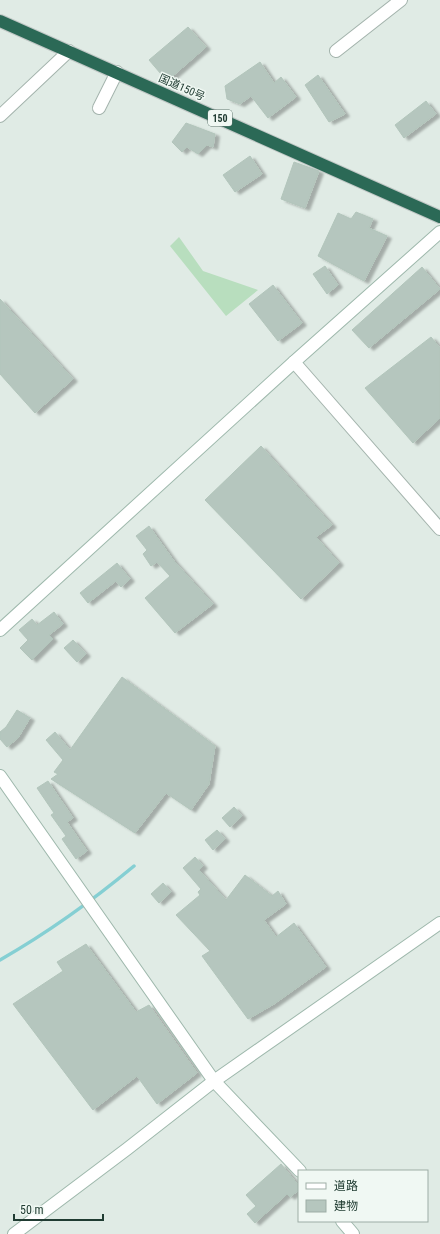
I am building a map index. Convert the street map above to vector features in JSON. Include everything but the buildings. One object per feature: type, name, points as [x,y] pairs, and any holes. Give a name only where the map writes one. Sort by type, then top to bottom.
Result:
[{"type":"highway","name":"国道150号","points":[[0,21],[440,217]]},
{"type":"street","points":[[336,51],[401,0]]},
{"type":"street","points":[[0,116],[69,51]]},
{"type":"street","points":[[99,108],[117,72]]},
{"type":"street","points":[[0,630],[294,362],[440,232]]},
{"type":"street","points":[[294,362],[440,529]]},
{"type":"street","points":[[0,776],[214,1081],[299,1170]]},
{"type":"street","points":[[14,1234],[214,1081],[440,923]]},
{"type":"street","points":[[343,1222],[353,1234]]},
{"type":"green space","points":[[179,237],[203,271],[258,290],[226,316],[170,246]]},
{"type":"waterway","points":[[0,960],[69,916],[134,866]]}]
